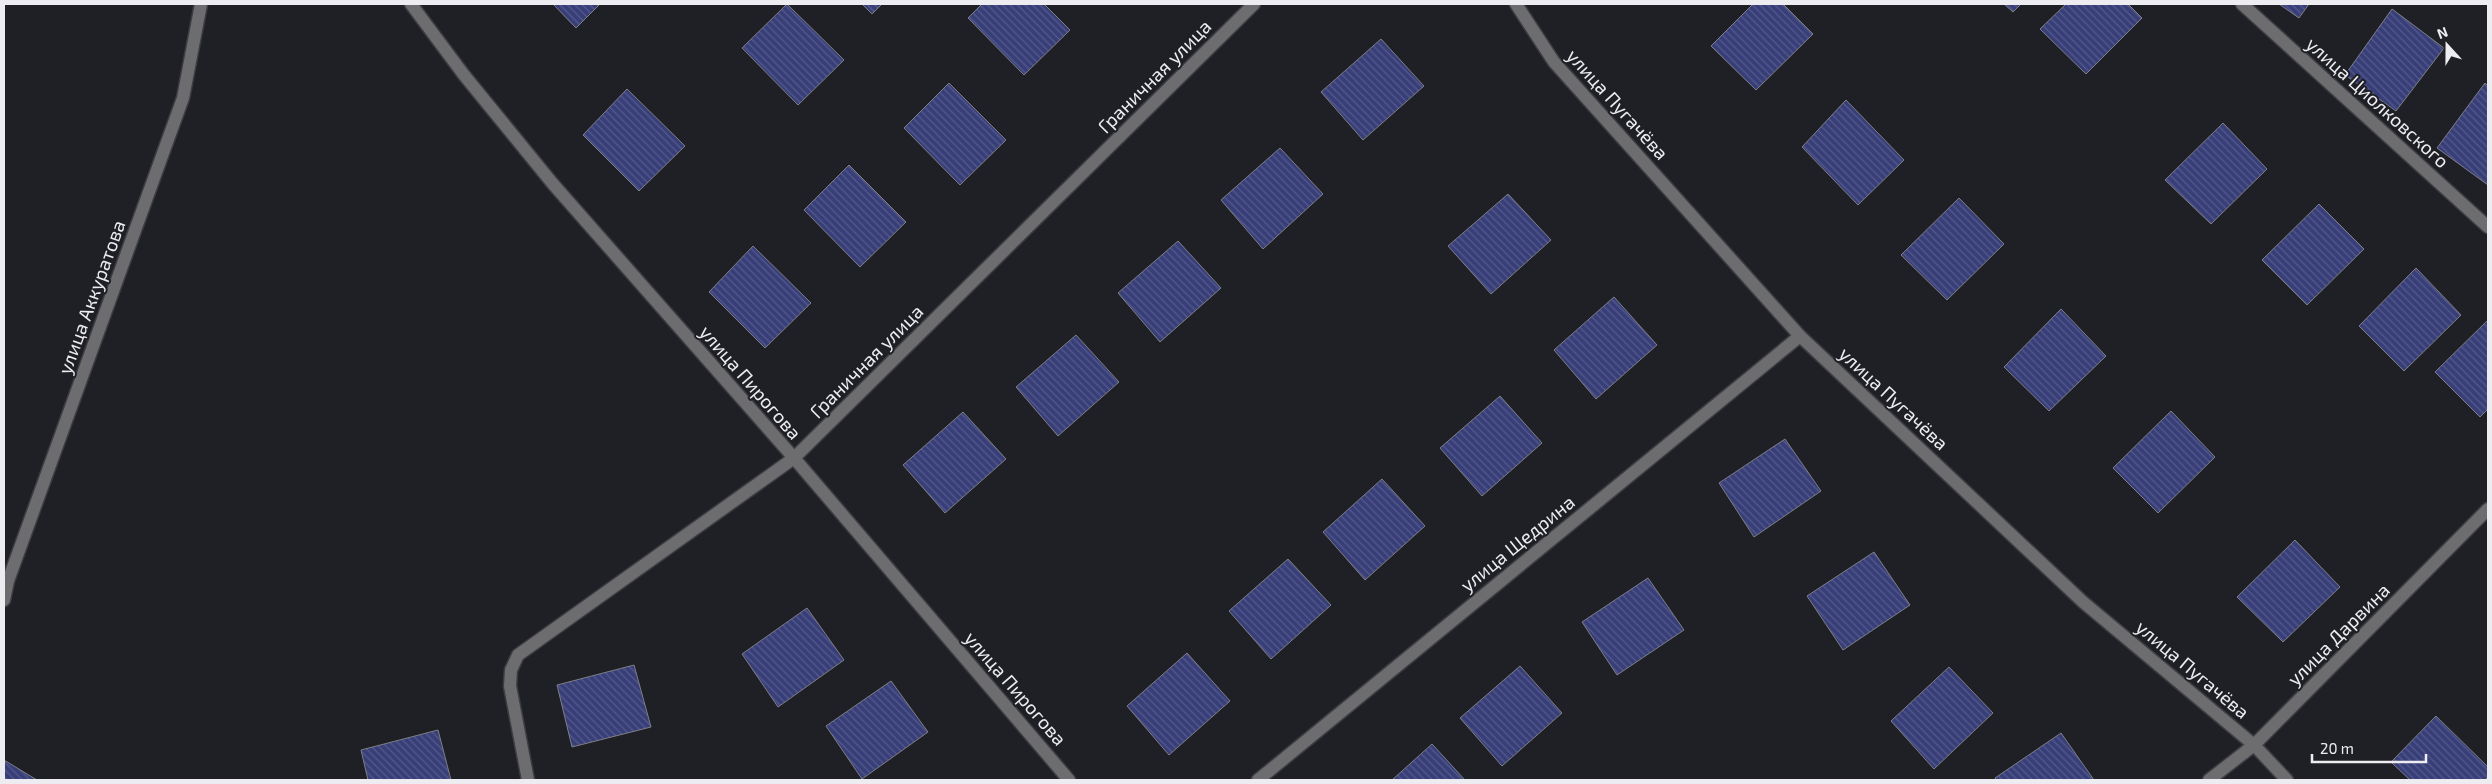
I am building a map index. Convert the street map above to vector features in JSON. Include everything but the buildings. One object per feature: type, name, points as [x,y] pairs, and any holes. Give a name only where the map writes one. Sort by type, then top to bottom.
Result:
[{"type":"street","name":"улица Аккуратова","points":[[4,600],[6,580],[183,98],[201,4]]},
{"type":"street","name":"улица Пирогова","points":[[410,4],[464,75],[553,184],[794,458],[1068,780]]},
{"type":"street","name":"Граничная улица","points":[[528,780],[510,686],[511,670],[518,655],[794,458],[1254,4]]},
{"type":"street","name":"улица Пугачёва","points":[[1516,4],[1554,62],[1800,336],[2083,602],[2254,745],[2287,780]]},
{"type":"street","name":"улица Циолковского","points":[[2242,4],[2488,227]]},
{"type":"street","name":"улица Щедрина","points":[[1258,780],[1800,336]]},
{"type":"street","name":"улица Дарвина","points":[[2209,780],[2254,745],[2488,509]]}]
